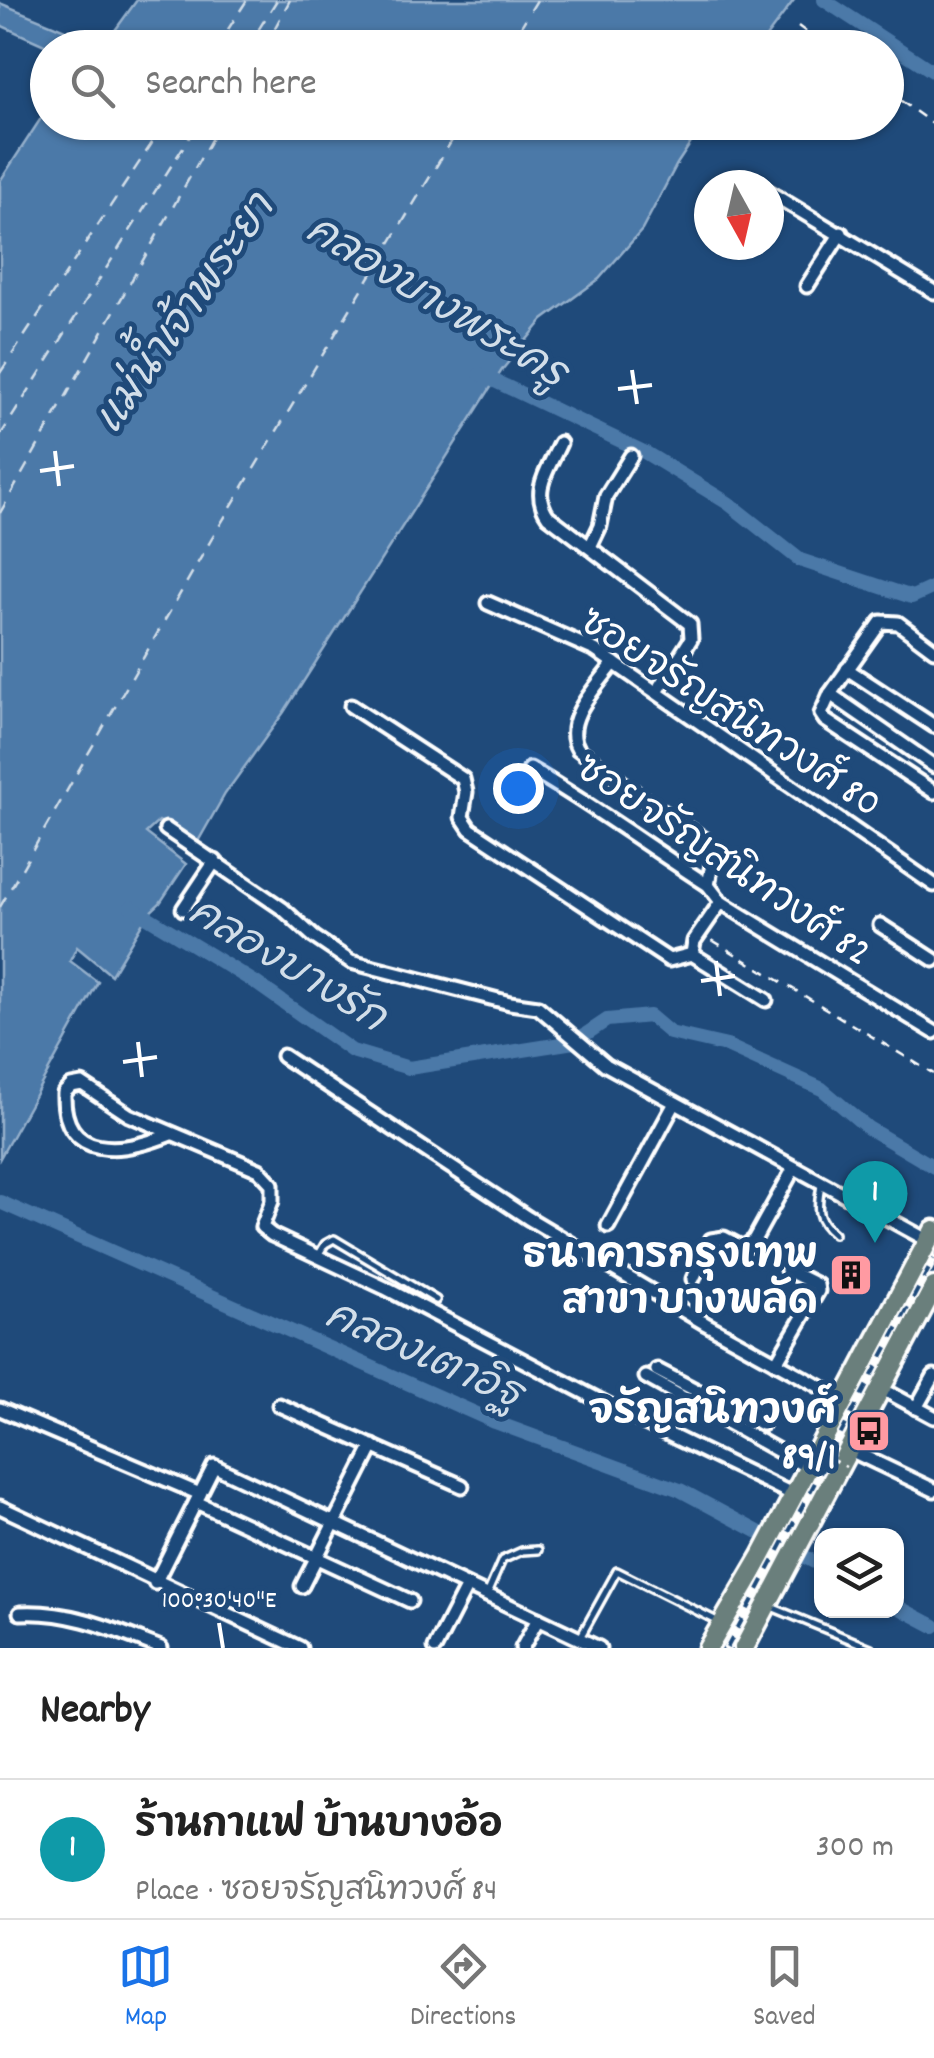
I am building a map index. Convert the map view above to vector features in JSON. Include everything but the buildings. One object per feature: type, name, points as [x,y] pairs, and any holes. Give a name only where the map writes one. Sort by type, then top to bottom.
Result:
[{"type":"main road","points":[[708,1648],[762,1556],[809,1458],[931,1235]]},
{"type":"main road","points":[[744,1648],[848,1459],[934,1287]]},
{"type":"street","points":[[784,201],[934,292]]},
{"type":"street","points":[[806,286],[840,233]]},
{"type":"street","points":[[560,443],[540,485],[539,500],[548,516],[690,624],[691,639],[657,692]]},
{"type":"street","points":[[590,547],[600,526],[606,496],[631,456]]},
{"type":"street","name":"ซอยจรัญสนิทวงศ์ 80","points":[[488,603],[583,644],[614,662],[934,885]]},
{"type":"street","points":[[934,650],[898,623],[885,621],[876,627],[822,710],[824,720],[934,792]]},
{"type":"street","points":[[614,662],[578,715],[574,742],[649,803],[707,841],[714,854],[708,885]]},
{"type":"street","points":[[847,669],[934,726]]},
{"type":"street","points":[[830,694],[934,766]]},
{"type":"street","points":[[351,706],[464,778],[462,816],[470,828],[670,960],[692,954],[766,1000]]},
{"type":"street","name":"ซอยจรัญสนิทวงศ์ 82","points":[[530,769],[572,792],[599,815],[708,885],[721,902],[930,1030]]},
{"type":"street","points":[[166,829],[352,962],[510,1003],[538,1006],[606,1065],[822,1184],[931,1235]]},
{"type":"street","points":[[183,909],[215,861]]},
{"type":"street","points":[[692,954],[694,941],[721,902]]},
{"type":"street","points":[[880,925],[934,960]]},
{"type":"street","points":[[930,1030],[934,1014]]},
{"type":"street","points":[[282,1056],[528,1218],[844,1400]]},
{"type":"street","points":[[171,1134],[146,1144],[113,1148],[88,1144],[70,1130],[63,1116],[64,1093],[82,1084],[128,1115],[259,1170],[272,1184],[272,1201],[262,1227],[272,1235],[792,1494]]},
{"type":"street","points":[[608,1226],[675,1103]]},
{"type":"street","points":[[693,1279],[712,1240],[724,1238],[744,1248],[754,1240],[794,1168]]},
{"type":"street","points":[[776,1363],[818,1291],[816,1285],[787,1270]]},
{"type":"street","points":[[651,1374],[809,1458]]},
{"type":"street","points":[[916,1408],[934,1376]]},
{"type":"street","points":[[882,1389],[934,1418]]},
{"type":"street","points":[[702,1401],[762,1424]]},
{"type":"street","points":[[279,1404],[462,1486]]},
{"type":"street","points":[[0,1409],[198,1498],[410,1601]]},
{"type":"street","points":[[302,1586],[373,1446]]},
{"type":"street","points":[[848,1459],[934,1490]]},
{"type":"street","points":[[155,1583],[214,1466],[600,1648]]},
{"type":"street","points":[[0,1507],[300,1648]]},
{"type":"street","points":[[435,1648],[467,1586]]},
{"type":"street","points":[[20,1613],[80,1617],[161,1648]]},
{"type":"street","points":[[522,1648],[538,1619]]},
{"type":"lane","points":[[822,1184],[817,1212],[822,1224],[834,1234]]},
{"type":"lane","points":[[318,1257],[325,1244],[334,1239],[436,1300]]},
{"type":"lane","points":[[487,1595],[502,1560],[522,1551],[538,1550]]},
{"type":"lane","points":[[580,1639],[617,1571],[722,1623]]},
{"type":"lane","points":[[766,1605],[871,1648]]},
{"type":"path","points":[[798,26],[803,30]]},
{"type":"path","points":[[904,103],[934,125]]},
{"type":"path","points":[[712,940],[934,1074]]},
{"type":"path","points":[[809,1458],[848,1459]]},
{"type":"water","points":[[137,0],[794,0],[772,30],[115,30]]},
{"type":"water","points":[[0,3],[65,30],[30,30],[30,39],[0,25]]},
{"type":"water","name":"แม่น้ำเจ้าพระยา","points":[[30,135],[30,140],[693,140],[642,230],[599,279],[543,320],[502,370],[284,712],[225,794],[196,845],[159,821],[146,833],[186,864],[160,903],[147,915],[111,975],[77,947],[70,961],[98,982],[0,1158],[0,181]]},
{"type":"waterway","points":[[824,0],[870,30]]},
{"type":"waterway","points":[[904,52],[934,72]]},
{"type":"waterway","name":"คลองบางพระครู","points":[[480,374],[646,453],[728,503],[800,560],[912,597],[934,587]]},
{"type":"waterway","name":"คลองบางรัก","points":[[131,907],[256,983],[352,1051],[409,1068],[574,1042],[607,1020],[650,1016],[670,1033],[727,1046],[822,1089],[868,1128],[934,1167]]},
{"type":"waterway","name":"คลองเตาอิฐ","points":[[0,1202],[495,1422],[680,1490],[814,1562]]},
{"type":"waterway","name":"คลองเตาอิฐ","points":[[904,1610],[934,1626]]},
{"type":"ferry route","points":[[228,30],[247,0]]},
{"type":"ferry route","points":[[258,30],[277,0]]},
{"type":"ferry route","points":[[274,30],[290,0]]},
{"type":"ferry route","points":[[519,30],[537,0]]},
{"type":"ferry route","points":[[0,373],[154,140]]},
{"type":"ferry route","points":[[0,436],[188,140]]},
{"type":"ferry route","points":[[0,513],[211,140]]},
{"type":"ferry route","points":[[0,907],[211,540],[452,140]]},
{"type":"railway","points":[[727,1648],[934,1259]]},
{"type":"place","name":"ร้านกาแฟ บ้านบางอ้อ","points":[[875,1243]]},
{"type":"place","name":"ธนาคารกรุงเทพ สาขา บางพลัด","points":[[851,1275]]},
{"type":"place","name":"จรัญสนิทวงศ์ 89/1","points":[[869,1431]]}]
